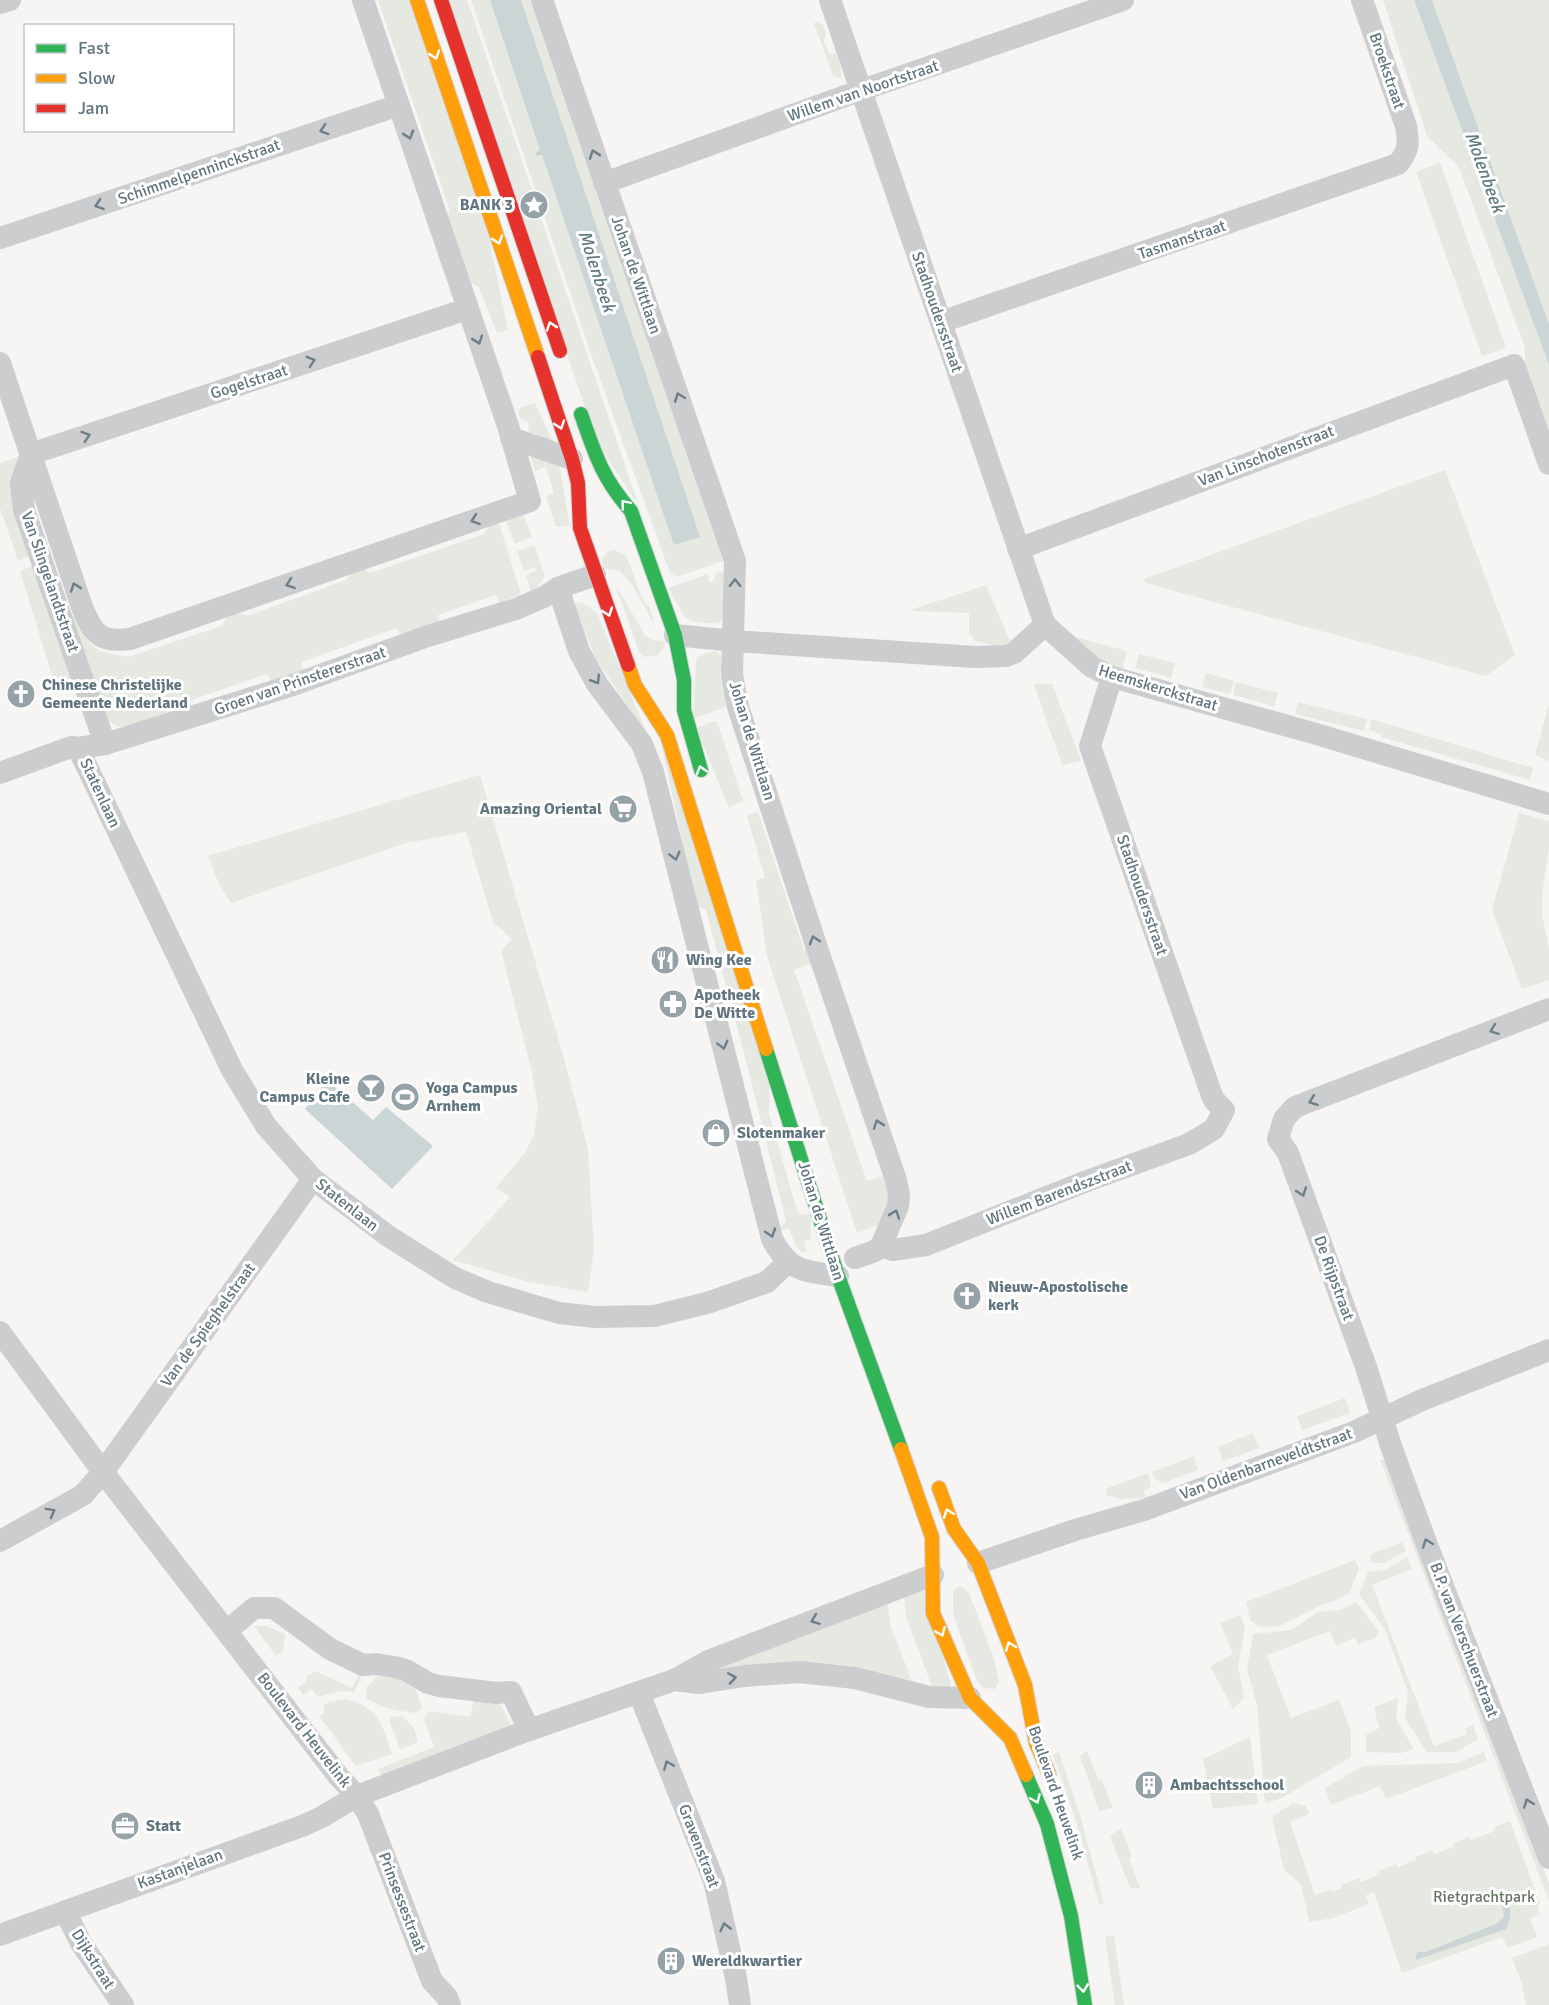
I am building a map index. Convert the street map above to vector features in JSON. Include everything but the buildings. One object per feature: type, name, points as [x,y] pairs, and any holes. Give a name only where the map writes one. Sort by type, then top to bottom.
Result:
[{"type":"main road","name":"Johan de Wittlaan","points":[[417,0],[572,459],[578,483],[580,528],[593,567],[634,685],[666,735],[850,1261],[930,1527],[940,1573]]},
{"type":"main road","points":[[441,0],[565,366]]},
{"type":"main road","points":[[576,400],[599,466],[617,495],[632,512],[644,544],[675,639],[684,680],[684,711],[704,781]]},
{"type":"main road","points":[[622,536],[630,536],[644,544]]},
{"type":"main road","points":[[593,567],[600,543]]},
{"type":"main road","points":[[669,661],[673,655],[675,639]]},
{"type":"main road","points":[[624,655],[640,667]]},
{"type":"main road","points":[[935,1476],[954,1529],[971,1565]]},
{"type":"main road","name":"Boulevard Heuvelink","points":[[971,1565],[1025,1685],[1036,1743],[1052,1782]]},
{"type":"main road","name":"Boulevard Heuvelink","points":[[940,1573],[932,1597],[933,1613],[970,1698],[1010,1738],[1047,1824],[1071,1916],[1085,2005]]},
{"type":"main road","points":[[1015,1707],[1023,1695],[1025,1685]]},
{"type":"main road","points":[[970,1698],[997,1708]]},
{"type":"street","points":[[0,3],[10,0]]},
{"type":"street","points":[[363,0],[511,438],[572,459]]},
{"type":"street","name":"Johan de Wittlaan","points":[[542,0],[735,561],[732,675],[738,707],[896,1179],[899,1195],[898,1206],[881,1246],[875,1251],[850,1261]]},
{"type":"street","name":"Stadhoudersstraat","points":[[830,0],[1045,625]]},
{"type":"street","name":"Willem van Noortstraat","points":[[604,183],[862,90],[1123,0]]},
{"type":"street","name":"Broekstraat","points":[[1362,0],[1406,126],[1409,142]]},
{"type":"street","name":"Schimmelpenninckstraat","points":[[0,238],[399,105]]},
{"type":"street","name":"Tasmanstraat","points":[[941,322],[1388,169],[1398,164],[1406,154],[1409,142]]},
{"type":"street","name":"Gogelstraat","points":[[31,454],[467,309]]},
{"type":"street","name":"Van Slingelandtstraat","points":[[0,363],[87,620],[102,638],[115,641],[130,639],[530,501],[511,438]]},
{"type":"street","name":"Van Linschotenstraat","points":[[1018,549],[1514,365],[1549,464]]},
{"type":"street","name":"Van Slingelandtstraat","points":[[31,454],[21,483],[24,510],[105,744]]},
{"type":"street","name":"Groen van Prinstererstraat","points":[[0,773],[71,747],[105,744],[293,686],[425,637],[516,609],[544,597],[593,567]]},
{"type":"street","points":[[558,588],[579,651],[597,684],[642,744],[653,772],[772,1239],[788,1262],[805,1271],[850,1261]]},
{"type":"street","points":[[675,639],[999,657],[1014,653],[1045,625]]},
{"type":"street","name":"Heemskerckstraat","points":[[1045,625],[1092,667],[1112,677],[1313,733],[1549,804]]},
{"type":"street","name":"Stadhoudersstraat","points":[[1112,677],[1090,746],[1211,1093],[1214,1100],[1224,1110]]},
{"type":"street","name":"Statenlaan","points":[[78,748],[232,1070],[266,1126],[314,1179],[388,1236],[455,1278],[488,1292],[559,1313],[595,1317],[654,1316],[707,1303],[767,1282],[788,1262]]},
{"type":"street","name":"De Rijpstraat","points":[[1382,1420],[1366,1367],[1288,1153],[1278,1139],[1284,1119],[1295,1107],[1549,1009]]},
{"type":"street","name":"Willem Barendszstraat","points":[[881,1246],[892,1250],[926,1245],[1077,1185],[1189,1144],[1214,1129],[1224,1110]]},
{"type":"street","name":"Van de Spieghelstraat","points":[[0,1541],[83,1495],[103,1472],[314,1179]]},
{"type":"street","name":"Boulevard Heuvelink","points":[[0,1332],[103,1472],[339,1777],[357,1796],[529,1730],[674,1680],[708,1661],[940,1573]]},
{"type":"street","name":"Van Oldenbarneveldtstraat","points":[[971,1565],[1054,1536],[1144,1510],[1354,1432],[1422,1400],[1549,1350]]},
{"type":"street","name":"B.P. van Verschuerstraat","points":[[1382,1420],[1427,1545],[1549,1858]]},
{"type":"street","points":[[227,1631],[254,1608],[274,1608],[330,1649],[363,1665],[395,1666],[428,1683],[439,1686],[496,1693],[511,1692],[529,1730]]},
{"type":"street","name":"Boulevard Heuvelink","points":[[674,1680],[700,1683],[745,1676],[799,1672],[855,1678],[929,1697],[970,1698]]},
{"type":"street","name":"Gravenstraat","points":[[639,1693],[714,1881],[740,2005]]},
{"type":"street","name":"Kastanjelaan","points":[[0,1935],[302,1826],[357,1796]]},
{"type":"street","name":"Prinsessestraat","points":[[357,1796],[368,1814],[432,1982],[449,2001]]},
{"type":"street","name":"Dijkstraat","points":[[65,1911],[81,1943],[123,2005]]},
{"type":"green space","points":[[378,0],[409,0],[489,238],[508,330],[497,333],[479,287],[464,279],[445,221],[450,211]]},
{"type":"green space","points":[[446,0],[467,0],[534,196],[531,205],[538,210],[639,506],[598,445]]},
{"type":"green space","points":[[471,0],[490,0],[541,150],[536,153],[537,156],[542,155],[675,545],[699,536],[521,0],[536,0],[723,561],[677,577],[670,573],[592,357]]},
{"type":"green space","points":[[1383,0],[1414,0],[1549,365],[1549,442],[1525,377],[1525,348],[1459,167],[1427,136]]},
{"type":"green space","points":[[1432,0],[1549,0],[1549,324]]},
{"type":"green space","points":[[814,23],[823,25],[826,32],[824,42],[830,55],[836,53],[841,67],[841,79],[833,76]]},
{"type":"green space","points":[[1440,162],[1506,348],[1482,356],[1416,172]]},
{"type":"green space","points":[[535,403],[552,440],[550,441],[528,431],[529,423],[520,418],[518,411],[521,407]]},
{"type":"green space","points":[[528,448],[559,463],[570,526],[556,527],[546,497],[554,493],[546,467],[535,471]]},
{"type":"green space","points":[[24,455],[32,555],[18,561],[0,508],[0,463]]},
{"type":"green space","points":[[1445,470],[1515,655],[1486,676],[1145,583],[1144,579]]},
{"type":"green space","points":[[523,514],[532,537],[515,544],[506,520]]},
{"type":"green space","points":[[499,523],[521,594],[499,603],[496,595],[438,615],[440,623],[401,637],[397,628],[301,662],[303,670],[271,682],[267,674],[171,707],[172,715],[124,727],[116,726],[108,720],[70,617],[78,614],[83,632],[98,650],[128,657],[222,626],[228,615],[237,612],[247,616],[346,580],[353,571],[362,568],[370,573],[484,534],[489,526]]},
{"type":"green space","points":[[534,545],[545,576],[535,590],[531,591],[526,575],[536,571],[535,567],[524,571],[517,551]]},
{"type":"green space","points":[[614,550],[626,555],[643,600],[650,608],[654,624],[633,586],[620,571],[602,568],[602,559],[607,552]]},
{"type":"green space","points":[[35,565],[82,696],[54,682],[20,571]]},
{"type":"green space","points":[[724,571],[725,603],[722,620],[716,623],[702,623],[685,617],[668,588],[708,574],[709,582],[714,581],[715,573]]},
{"type":"green space","points":[[615,584],[645,635],[653,640],[665,642],[658,655],[644,657],[639,652]]},
{"type":"green space","points":[[986,585],[1010,641],[1001,647],[975,641],[969,633],[969,613],[912,611],[913,609]]},
{"type":"green space","points":[[579,602],[597,613],[648,736],[596,659],[576,609],[575,604]]},
{"type":"green space","points":[[1064,634],[1127,651],[1122,671],[1106,667]]},
{"type":"green space","points":[[715,651],[720,654],[722,663],[720,676],[728,706],[693,719],[696,660],[701,655]]},
{"type":"green space","points":[[1139,654],[1175,663],[1171,678],[1135,668]]},
{"type":"green space","points":[[1206,673],[1234,681],[1230,694],[1202,687]]},
{"type":"green space","points":[[1236,682],[1278,693],[1274,706],[1233,695]]},
{"type":"green space","points":[[1034,684],[1052,684],[1081,761],[1062,765]]},
{"type":"green space","points":[[1298,702],[1367,719],[1364,731],[1295,714]]},
{"type":"green space","points":[[1549,707],[1549,761],[1535,755]]},
{"type":"green space","points":[[1371,719],[1533,768],[1530,780],[1381,737],[1380,734],[1369,730]]},
{"type":"green space","points":[[717,722],[743,801],[729,808],[696,728]]},
{"type":"green space","points":[[661,742],[770,1080],[769,1114],[797,1210],[801,1215],[811,1214],[811,1239],[804,1241],[807,1251],[802,1252],[796,1247],[789,1228],[780,1229],[786,1221],[706,910],[696,905]]},
{"type":"green space","points":[[480,775],[565,1062],[588,1149],[594,1250],[588,1292],[529,1282],[453,1260],[510,1197],[496,1188],[525,1153],[534,1134],[538,1106],[531,1068],[501,951],[512,939],[493,922],[466,832],[406,843],[231,903],[219,884],[208,856]]},
{"type":"green space","points":[[758,812],[804,950],[811,947],[815,962],[794,970],[867,1181],[889,1174],[891,1190],[883,1223],[857,1233],[767,956],[756,880],[765,878],[747,816]]},
{"type":"green space","points":[[1519,813],[1549,821],[1549,848],[1543,887],[1542,915],[1549,948],[1549,980],[1522,989],[1492,910]]},
{"type":"green space","points":[[1345,1398],[1350,1413],[1302,1430],[1297,1416]]},
{"type":"green space","points":[[1253,1433],[1259,1448],[1223,1461],[1218,1447]]},
{"type":"green space","points":[[1194,1456],[1198,1470],[1163,1483],[1155,1479],[1152,1472]]},
{"type":"green space","points":[[1388,1458],[1549,1883],[1549,1901],[1380,1460]]},
{"type":"green space","points":[[1148,1473],[1151,1483],[1144,1491],[1146,1498],[1121,1499],[1107,1496],[1105,1489]]},
{"type":"green space","points":[[1402,1542],[1406,1551],[1384,1563],[1372,1563],[1369,1555]]},
{"type":"green space","points":[[1407,1557],[1412,1569],[1372,1585],[1434,1746],[1467,1734],[1465,1729],[1473,1725],[1478,1739],[1456,1752],[1427,1752],[1405,1718],[1408,1692],[1385,1629],[1359,1594],[1368,1572],[1385,1570]]},
{"type":"green space","points":[[1355,1560],[1359,1569],[1349,1593],[1280,1626],[1259,1627],[1250,1620],[1246,1602]]},
{"type":"green space","points":[[961,1586],[969,1593],[994,1659],[999,1682],[995,1689],[983,1688],[977,1681],[953,1614],[953,1590]]},
{"type":"green space","points":[[922,1588],[951,1684],[946,1690],[933,1689],[906,1617],[904,1594]]},
{"type":"green space","points":[[887,1601],[891,1627],[914,1686],[702,1671]]},
{"type":"green space","points":[[1356,1602],[1379,1631],[1375,1638],[1358,1644],[1355,1638],[1336,1646],[1330,1631],[1267,1655],[1291,1718],[1339,1700],[1351,1731],[1351,1757],[1280,1799],[1265,1803],[1257,1706],[1247,1669],[1253,1634],[1291,1630],[1318,1612],[1340,1610]]},
{"type":"green space","points":[[1240,1615],[1245,1628],[1238,1666],[1244,1698],[1233,1709],[1210,1666],[1233,1654],[1220,1623]]},
{"type":"green space","points":[[254,1626],[267,1626],[285,1634],[283,1651],[276,1656]]},
{"type":"green space","points":[[361,1669],[364,1671],[354,1692],[341,1691],[318,1697],[312,1689],[303,1695],[298,1687],[306,1682],[306,1677],[315,1671],[352,1688]]},
{"type":"green space","points":[[389,1674],[414,1683],[422,1708],[418,1713],[384,1707],[366,1697],[367,1686],[378,1676]]},
{"type":"green space","points":[[1398,1698],[1396,1719],[1414,1749],[1401,1753],[1366,1752],[1366,1735],[1379,1728],[1374,1707]]},
{"type":"green space","points":[[346,1699],[366,1707],[378,1719],[392,1754],[356,1766],[320,1717],[325,1712],[323,1706],[329,1702]]},
{"type":"green space","points":[[474,1700],[501,1705],[510,1724],[509,1728],[382,1777],[378,1769],[434,1747],[424,1719],[429,1711],[470,1717]]},
{"type":"green space","points":[[403,1716],[414,1728],[418,1742],[400,1749],[390,1723],[391,1717]]},
{"type":"green space","points":[[1250,1737],[1258,1804],[1213,1809],[1203,1759]]},
{"type":"green space","points":[[1087,1751],[1113,1808],[1099,1811],[1080,1756]]},
{"type":"green space","points":[[1059,1752],[1080,1815],[1104,1903],[1099,1904],[1076,1821],[1053,1755]]},
{"type":"green space","points":[[1484,1752],[1487,1761],[1386,1799],[1380,1786],[1331,1805],[1325,1788],[1363,1766],[1458,1763]]},
{"type":"green space","name":"Rietgrachtpark","points":[[1293,1803],[1306,1806],[1309,1814],[1290,1822],[1315,1895],[1331,1889],[1332,1892],[1342,1888],[1341,1885],[1359,1878],[1361,1882],[1380,1874],[1379,1871],[1396,1864],[1398,1867],[1416,1860],[1415,1857],[1432,1850],[1434,1854],[1454,1847],[1453,1843],[1495,1831],[1494,1827],[1510,1821],[1540,1904],[1537,1906],[1540,1914],[1530,1918],[1537,1937],[1508,1948],[1502,1937],[1402,1973],[1374,1892],[1366,1895],[1369,1904],[1333,1918],[1309,1922],[1301,1884],[1284,1870],[1272,1817]]},
{"type":"green space","points":[[1121,1828],[1140,1888],[1130,1888],[1110,1836]]},
{"type":"green space","points":[[1114,1935],[1124,2005],[1115,2005],[1105,1937]]},
{"type":"green space","points":[[1549,1944],[1549,2005],[1526,2005],[1522,1984],[1512,1958]]},
{"type":"water","name":"Molenbeek","points":[[490,0],[521,0],[700,537],[674,545],[542,155],[537,156],[535,153],[540,150]]},
{"type":"water","name":"Molenbeek","points":[[1414,0],[1432,0],[1549,324],[1549,365]]},
{"type":"water","points":[[327,1080],[373,1120],[386,1107],[433,1146],[392,1189],[305,1109]]},
{"type":"water","points":[[1507,1899],[1510,1910],[1506,1929],[1416,1960],[1416,1954],[1419,1952],[1426,1952],[1498,1923],[1504,1917],[1502,1902]]},
{"type":"traffic: fast","points":[[581,414],[595,454],[606,476],[631,511],[675,635],[684,680],[684,710],[701,770]]},
{"type":"traffic: fast","points":[[766,1049],[838,1276],[901,1449]]},
{"type":"traffic: fast","points":[[1026,1775],[1047,1824],[1071,1916],[1085,2005]]},
{"type":"traffic: slow","points":[[417,0],[538,357]]},
{"type":"traffic: slow","points":[[628,665],[635,685],[667,735],[766,1049]]},
{"type":"traffic: slow","points":[[901,1449],[932,1537],[933,1613],[970,1698],[1010,1738],[1026,1775]]},
{"type":"traffic: slow","points":[[939,1488],[954,1529],[978,1563],[1025,1685],[1036,1743],[1049,1774]]},
{"type":"traffic: jam","points":[[441,0],[560,351]]},
{"type":"traffic: jam","points":[[538,357],[578,483],[580,528],[628,665]]},
{"type":"place","name":"BANK 3","points":[[534,205]]},
{"type":"place","name":"Chinese Christelijke Gemeente Nederland","points":[[21,694]]},
{"type":"place","name":"Amazing Oriental","points":[[623,809]]},
{"type":"place","name":"Wing Kee","points":[[665,960]]},
{"type":"place","name":"Apotheek De Witte","points":[[673,1004]]},
{"type":"place","name":"Kleine Campus Cafe","points":[[371,1088]]},
{"type":"place","name":"Yoga Campus Arnhem","points":[[405,1097]]},
{"type":"place","name":"Slotenmaker","points":[[716,1133]]},
{"type":"place","name":"Nieuw-Apostolische kerk","points":[[967,1296]]},
{"type":"place","name":"Ambachtsschool","points":[[1149,1785]]},
{"type":"place","name":"Statt","points":[[125,1826]]},
{"type":"place","name":"Wereldkwartier","points":[[671,1961]]}]
